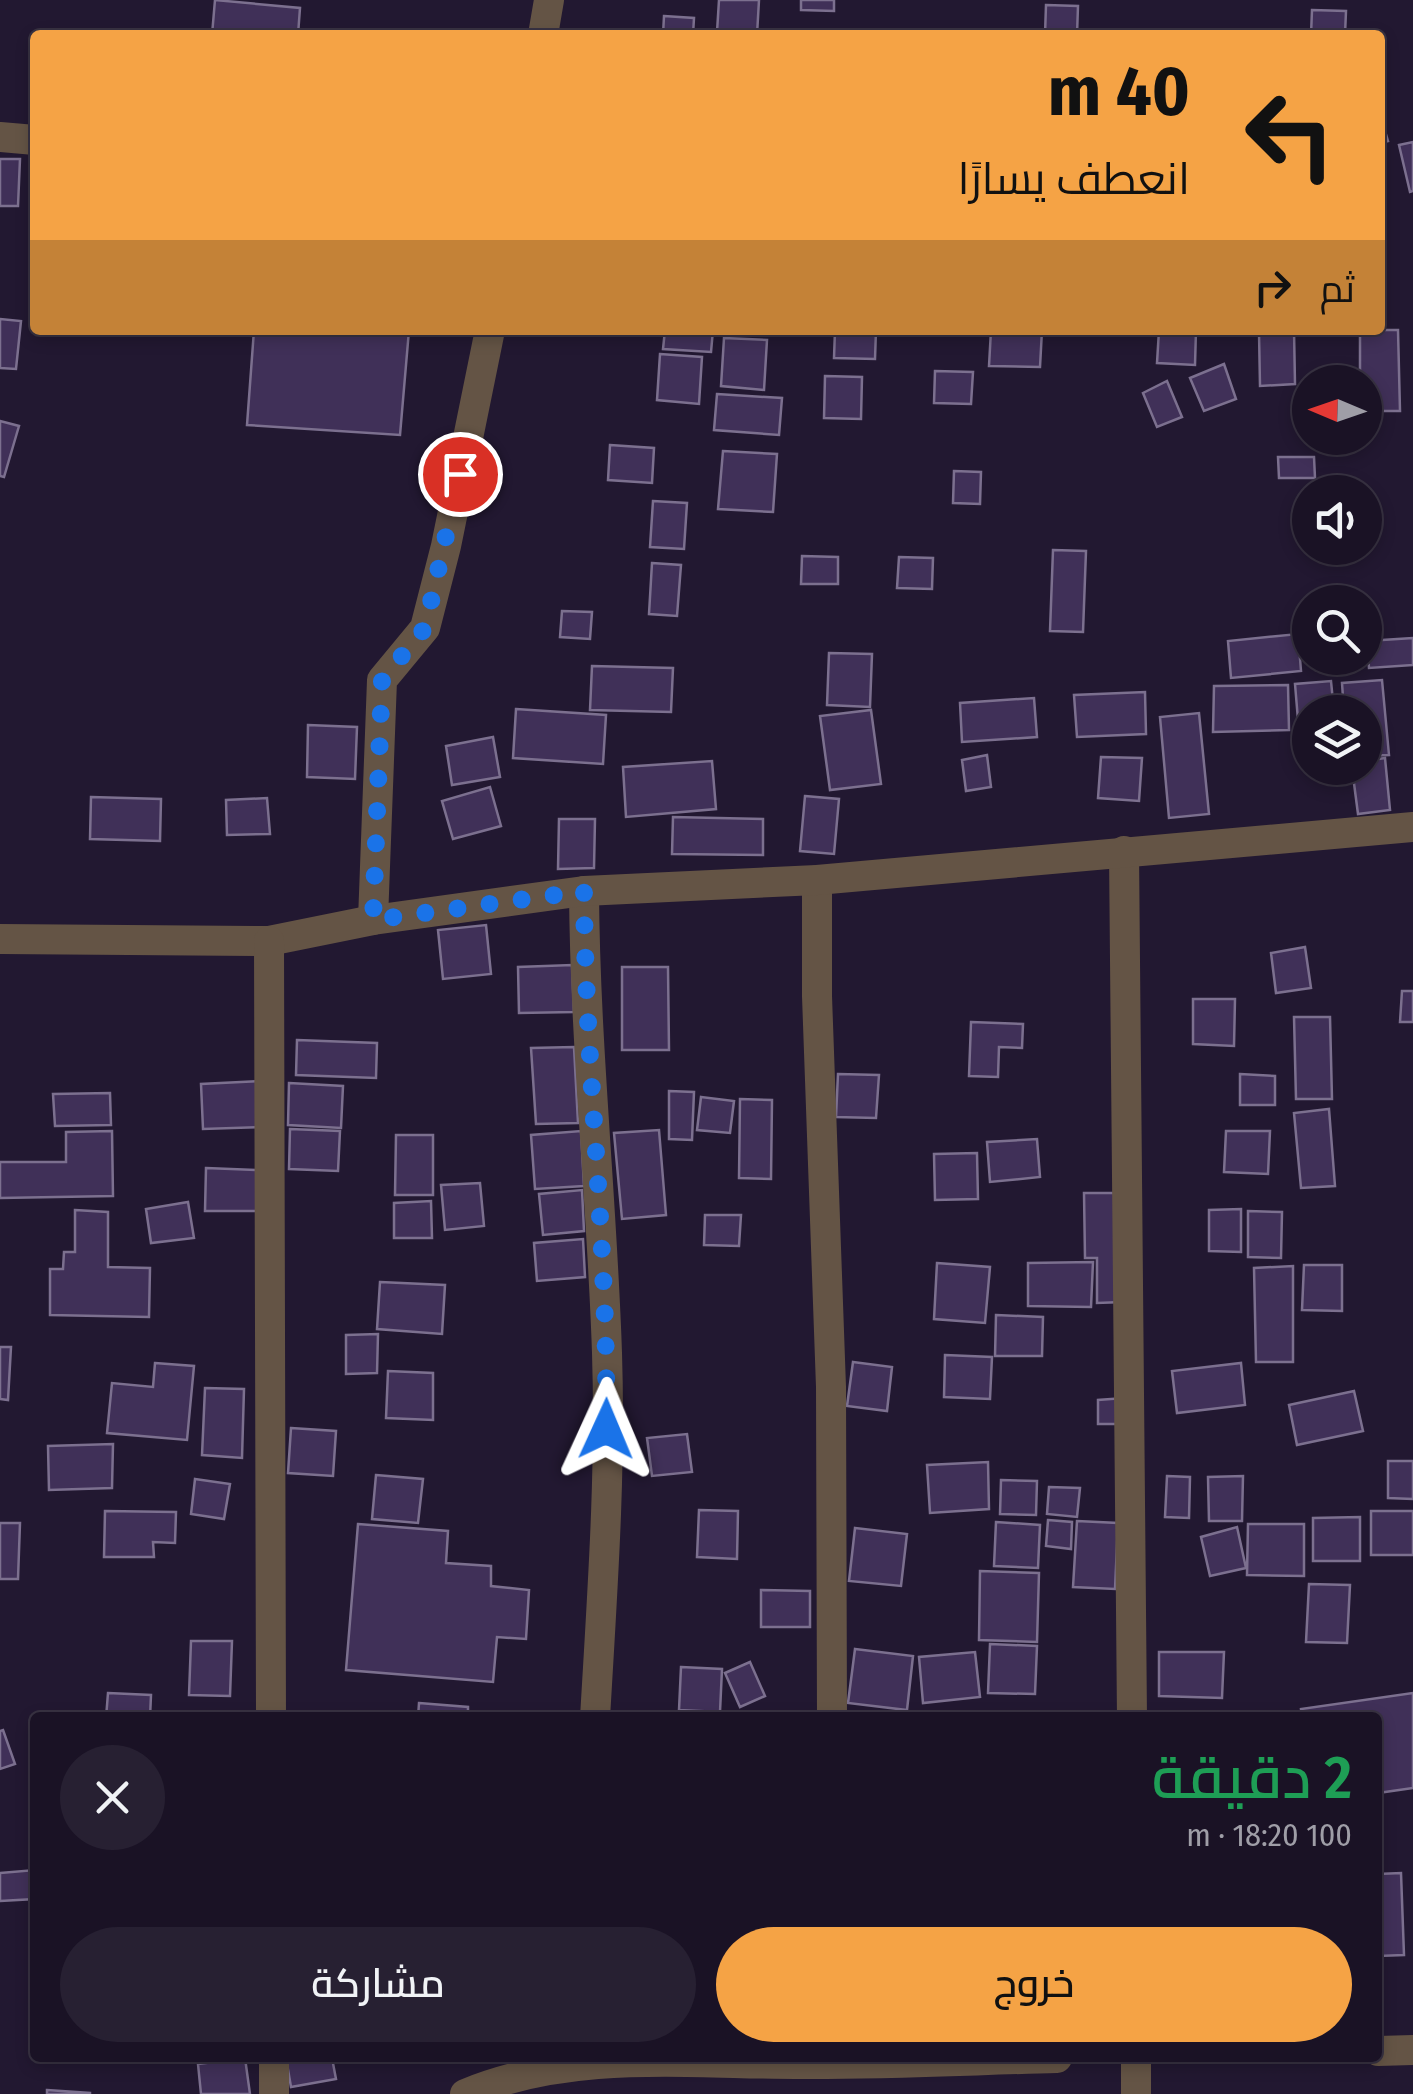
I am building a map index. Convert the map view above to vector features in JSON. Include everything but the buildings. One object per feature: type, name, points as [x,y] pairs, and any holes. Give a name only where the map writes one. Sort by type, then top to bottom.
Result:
[{"type":"street","points":[[545,30],[549,0]]},
{"type":"street","points":[[0,136],[30,139]]},
{"type":"street","points":[[373,920],[382,680],[425,628],[446,546],[489,335]]},
{"type":"street","points":[[0,938],[269,941],[373,920],[584,891],[817,880],[1413,827]]},
{"type":"street","points":[[1124,850],[1132,1712]]},
{"type":"street","points":[[817,880],[817,996],[831,1386],[832,1712]]},
{"type":"street","points":[[584,891],[584,995],[608,1356],[605,1539],[595,1712]]},
{"type":"street","points":[[269,941],[271,1712]]},
{"type":"street","points":[[1382,2051],[1413,2050]]},
{"type":"street","points":[[274,2062],[274,2094]]},
{"type":"street","points":[[465,2094],[541,2064],[598,2062]]},
{"type":"street","points":[[689,2062],[822,2070],[979,2062]]},
{"type":"street","points":[[1136,2062],[1136,2094]]},
{"type":"route","points":[[460,474],[425,628],[382,680],[373,920],[584,891],[584,995],[608,1356],[606,1429]]}]
